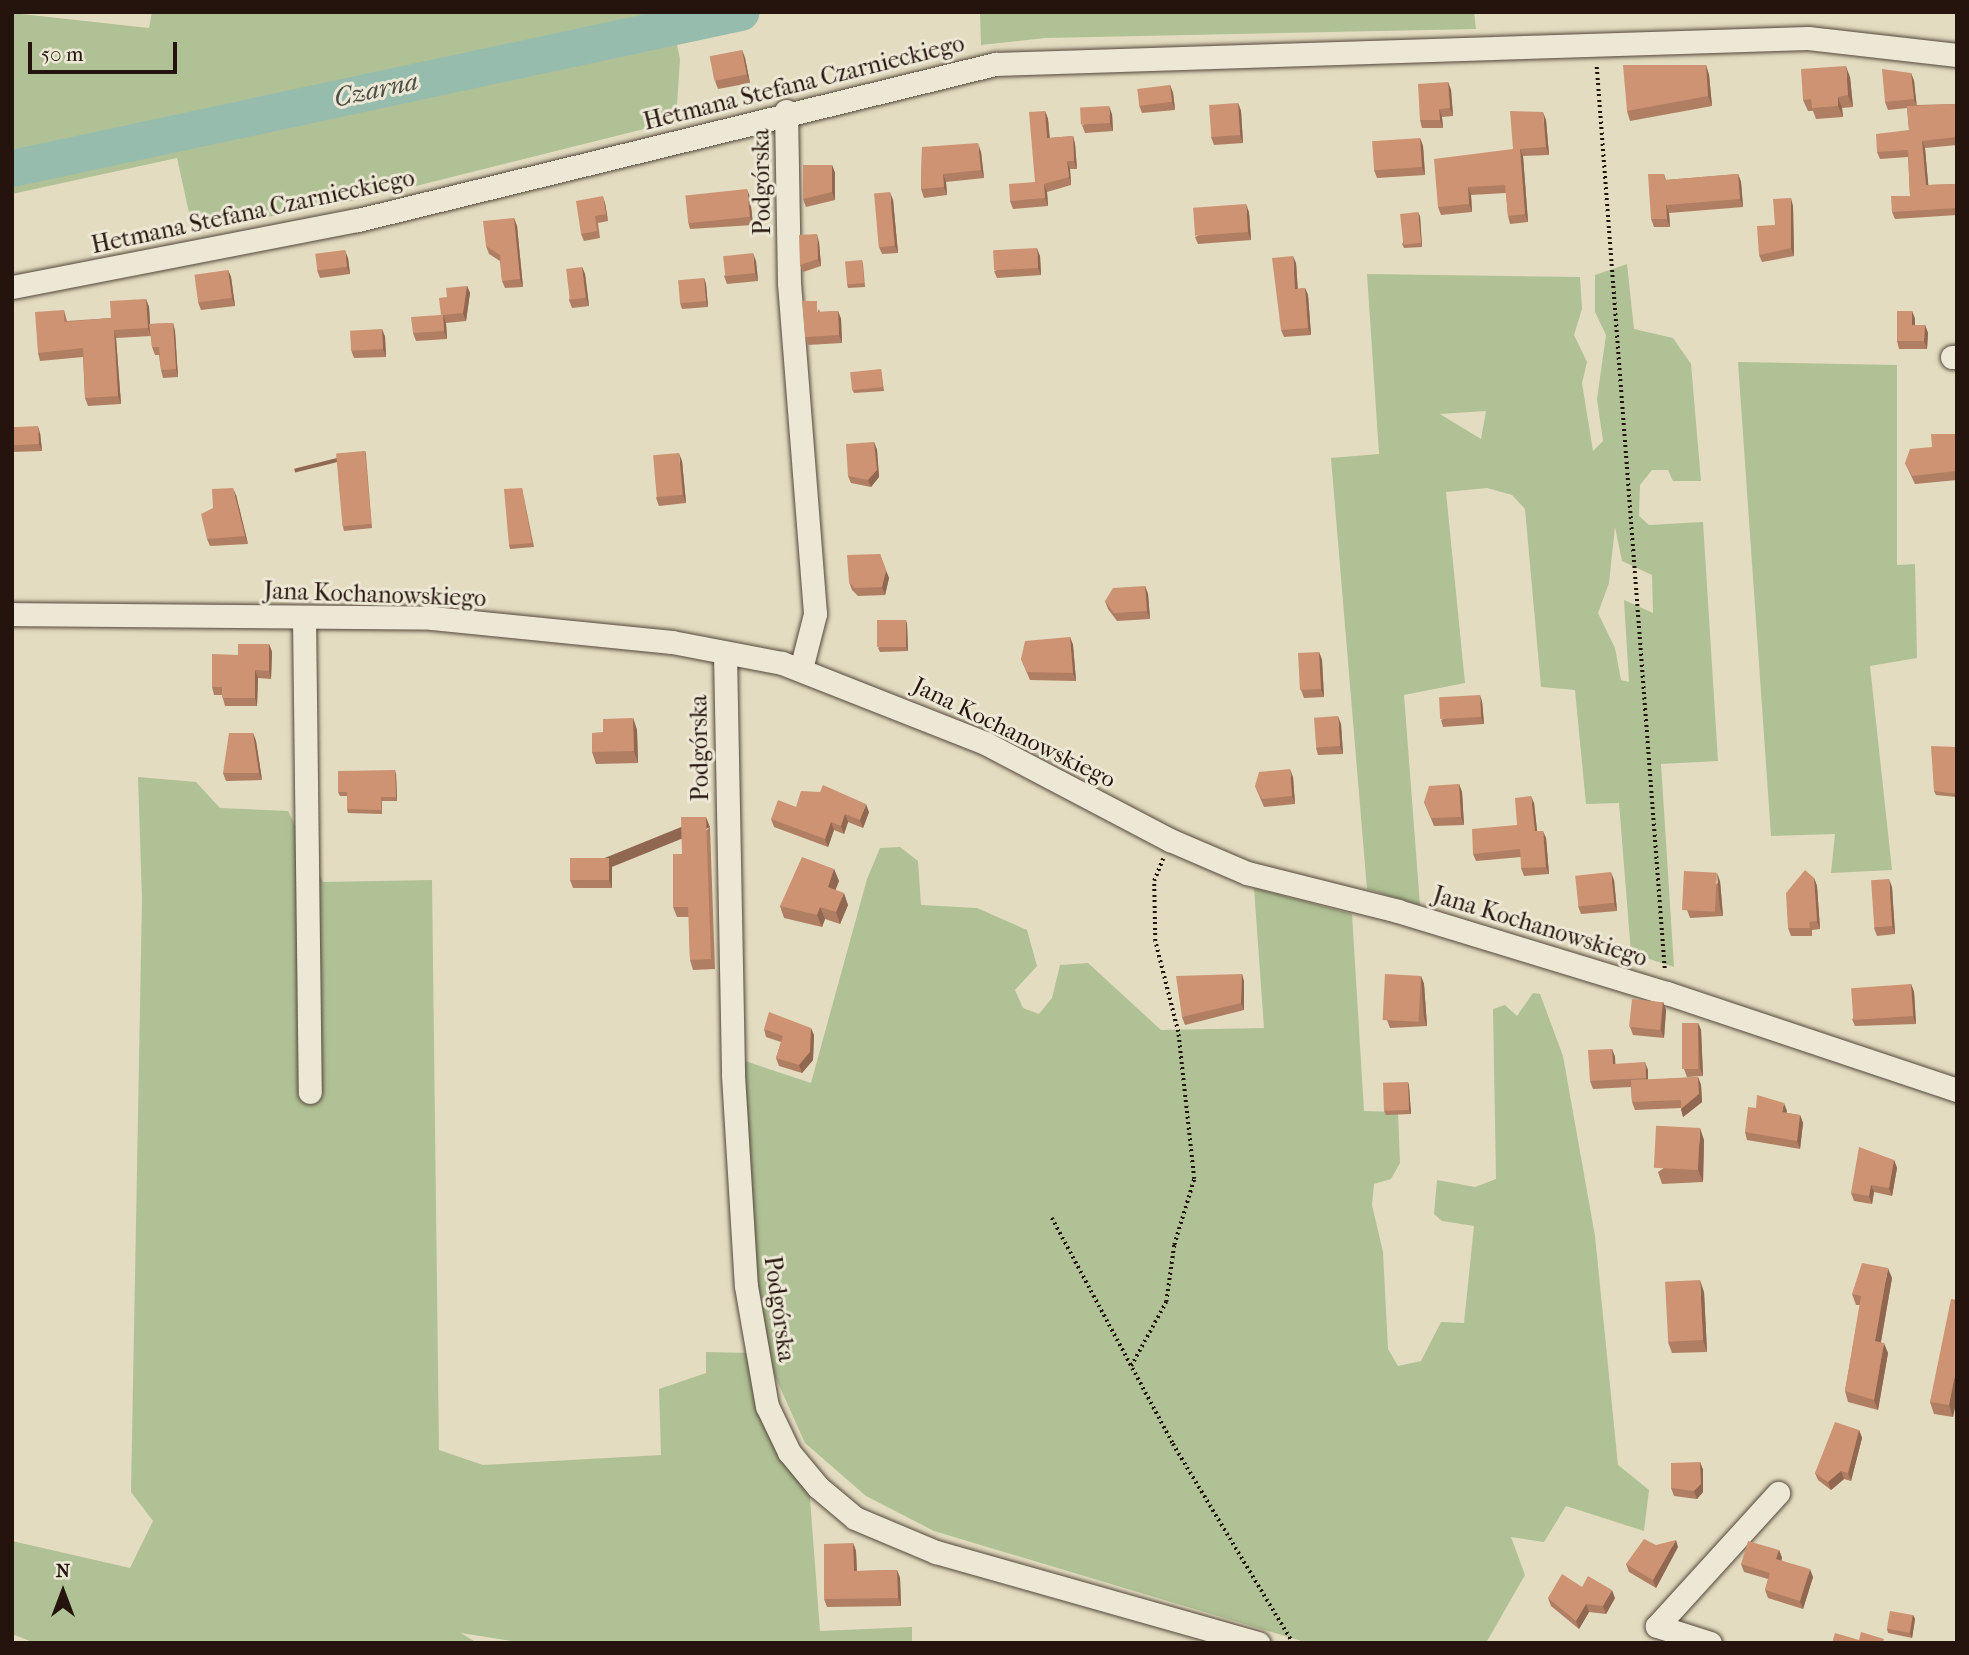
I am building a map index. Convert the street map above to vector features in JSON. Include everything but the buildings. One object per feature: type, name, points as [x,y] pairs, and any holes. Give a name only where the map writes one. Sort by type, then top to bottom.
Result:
[{"type":"street","name":"Hetmana Stefana Czarnieckiego","points":[[12,287],[358,220],[786,111],[995,64],[1808,38],[1957,55]]},
{"type":"street","name":"Podgórska","points":[[786,111],[789,283],[815,614],[801,669]]},
{"type":"street","name":"Jana Kochanowskiego","points":[[12,614],[432,618],[725,653],[801,669],[985,743],[1170,840],[1247,873],[1398,911],[1667,993],[1957,1090]]},
{"type":"street","points":[[304,617],[310,1092]]},
{"type":"street","name":"Podgórska","points":[[725,653],[733,1075],[746,1286],[767,1406],[789,1452],[818,1488],[855,1518],[936,1552],[1258,1643]]},
{"type":"street","points":[[1710,1643],[1657,1626],[1778,1493]]},
{"type":"path","points":[[1596,44],[1667,993]]},
{"type":"path","points":[[1131,1366],[1166,1302],[1174,1245],[1194,1179],[1178,1032],[1155,941],[1154,881],[1170,840]]},
{"type":"path","points":[[1052,1218],[1131,1366],[1293,1643]]},
{"type":"green space","points":[[152,12],[713,12],[171,126],[174,139],[674,31],[680,59],[676,121],[372,197],[193,231],[177,158],[12,194],[12,13],[149,28]]},
{"type":"green space","points":[[980,12],[1474,12],[1476,29],[1045,38],[981,45]]},
{"type":"green space","points":[[1627,264],[1634,329],[1673,338],[1691,364],[1701,481],[1673,481],[1668,470],[1652,470],[1640,485],[1639,516],[1649,525],[1703,522],[1718,761],[1661,764],[1674,967],[1631,953],[1619,803],[1586,804],[1575,690],[1541,687],[1525,509],[1512,495],[1487,488],[1446,492],[1465,683],[1404,695],[1420,905],[1367,889],[1331,458],[1379,454],[1367,274],[1580,277],[1582,309],[1574,335],[1587,362],[1582,383],[1593,451],[1603,441],[1597,399],[1606,335],[1595,312],[1595,275]],"holes":[[[1486,411],[1481,439],[1440,414]],[[1615,527],[1622,561],[1652,575],[1653,613],[1624,600],[1629,682],[1621,680],[1615,648],[1598,613],[1609,583]]]},
{"type":"green space","points":[[1738,362],[1897,365],[1897,565],[1915,564],[1917,658],[1870,666],[1892,870],[1831,873],[1835,834],[1771,836]]},
{"type":"green space","points":[[138,777],[196,782],[220,808],[288,811],[323,882],[432,880],[439,1450],[483,1465],[661,1455],[659,1389],[706,1373],[706,1352],[749,1353],[808,1472],[820,1631],[912,1627],[912,1643],[525,1643],[461,1633],[477,1643],[35,1643],[12,1634],[12,1541],[130,1568],[153,1521],[131,1492],[142,899]]},
{"type":"green space","points":[[900,847],[918,861],[921,905],[977,908],[1027,930],[1037,966],[1015,990],[1023,1008],[1039,1014],[1052,998],[1060,965],[1088,963],[1161,1030],[1264,1028],[1254,888],[1352,914],[1364,1111],[1398,1112],[1400,1163],[1391,1179],[1374,1184],[1372,1205],[1383,1252],[1388,1349],[1398,1366],[1421,1361],[1441,1322],[1464,1323],[1474,1226],[1442,1221],[1434,1214],[1437,1180],[1475,1187],[1496,1179],[1493,1009],[1505,1005],[1517,1016],[1533,993],[1540,994],[1563,1056],[1595,1236],[1618,1465],[1649,1490],[1644,1531],[1566,1506],[1544,1542],[1511,1537],[1525,1575],[1486,1643],[1308,1643],[934,1531],[866,1496],[805,1443],[761,1345],[739,1059],[811,1083],[867,879],[880,848]]},
{"type":"waterway","name":"Czarna","points":[[12,168],[740,12]]}]
